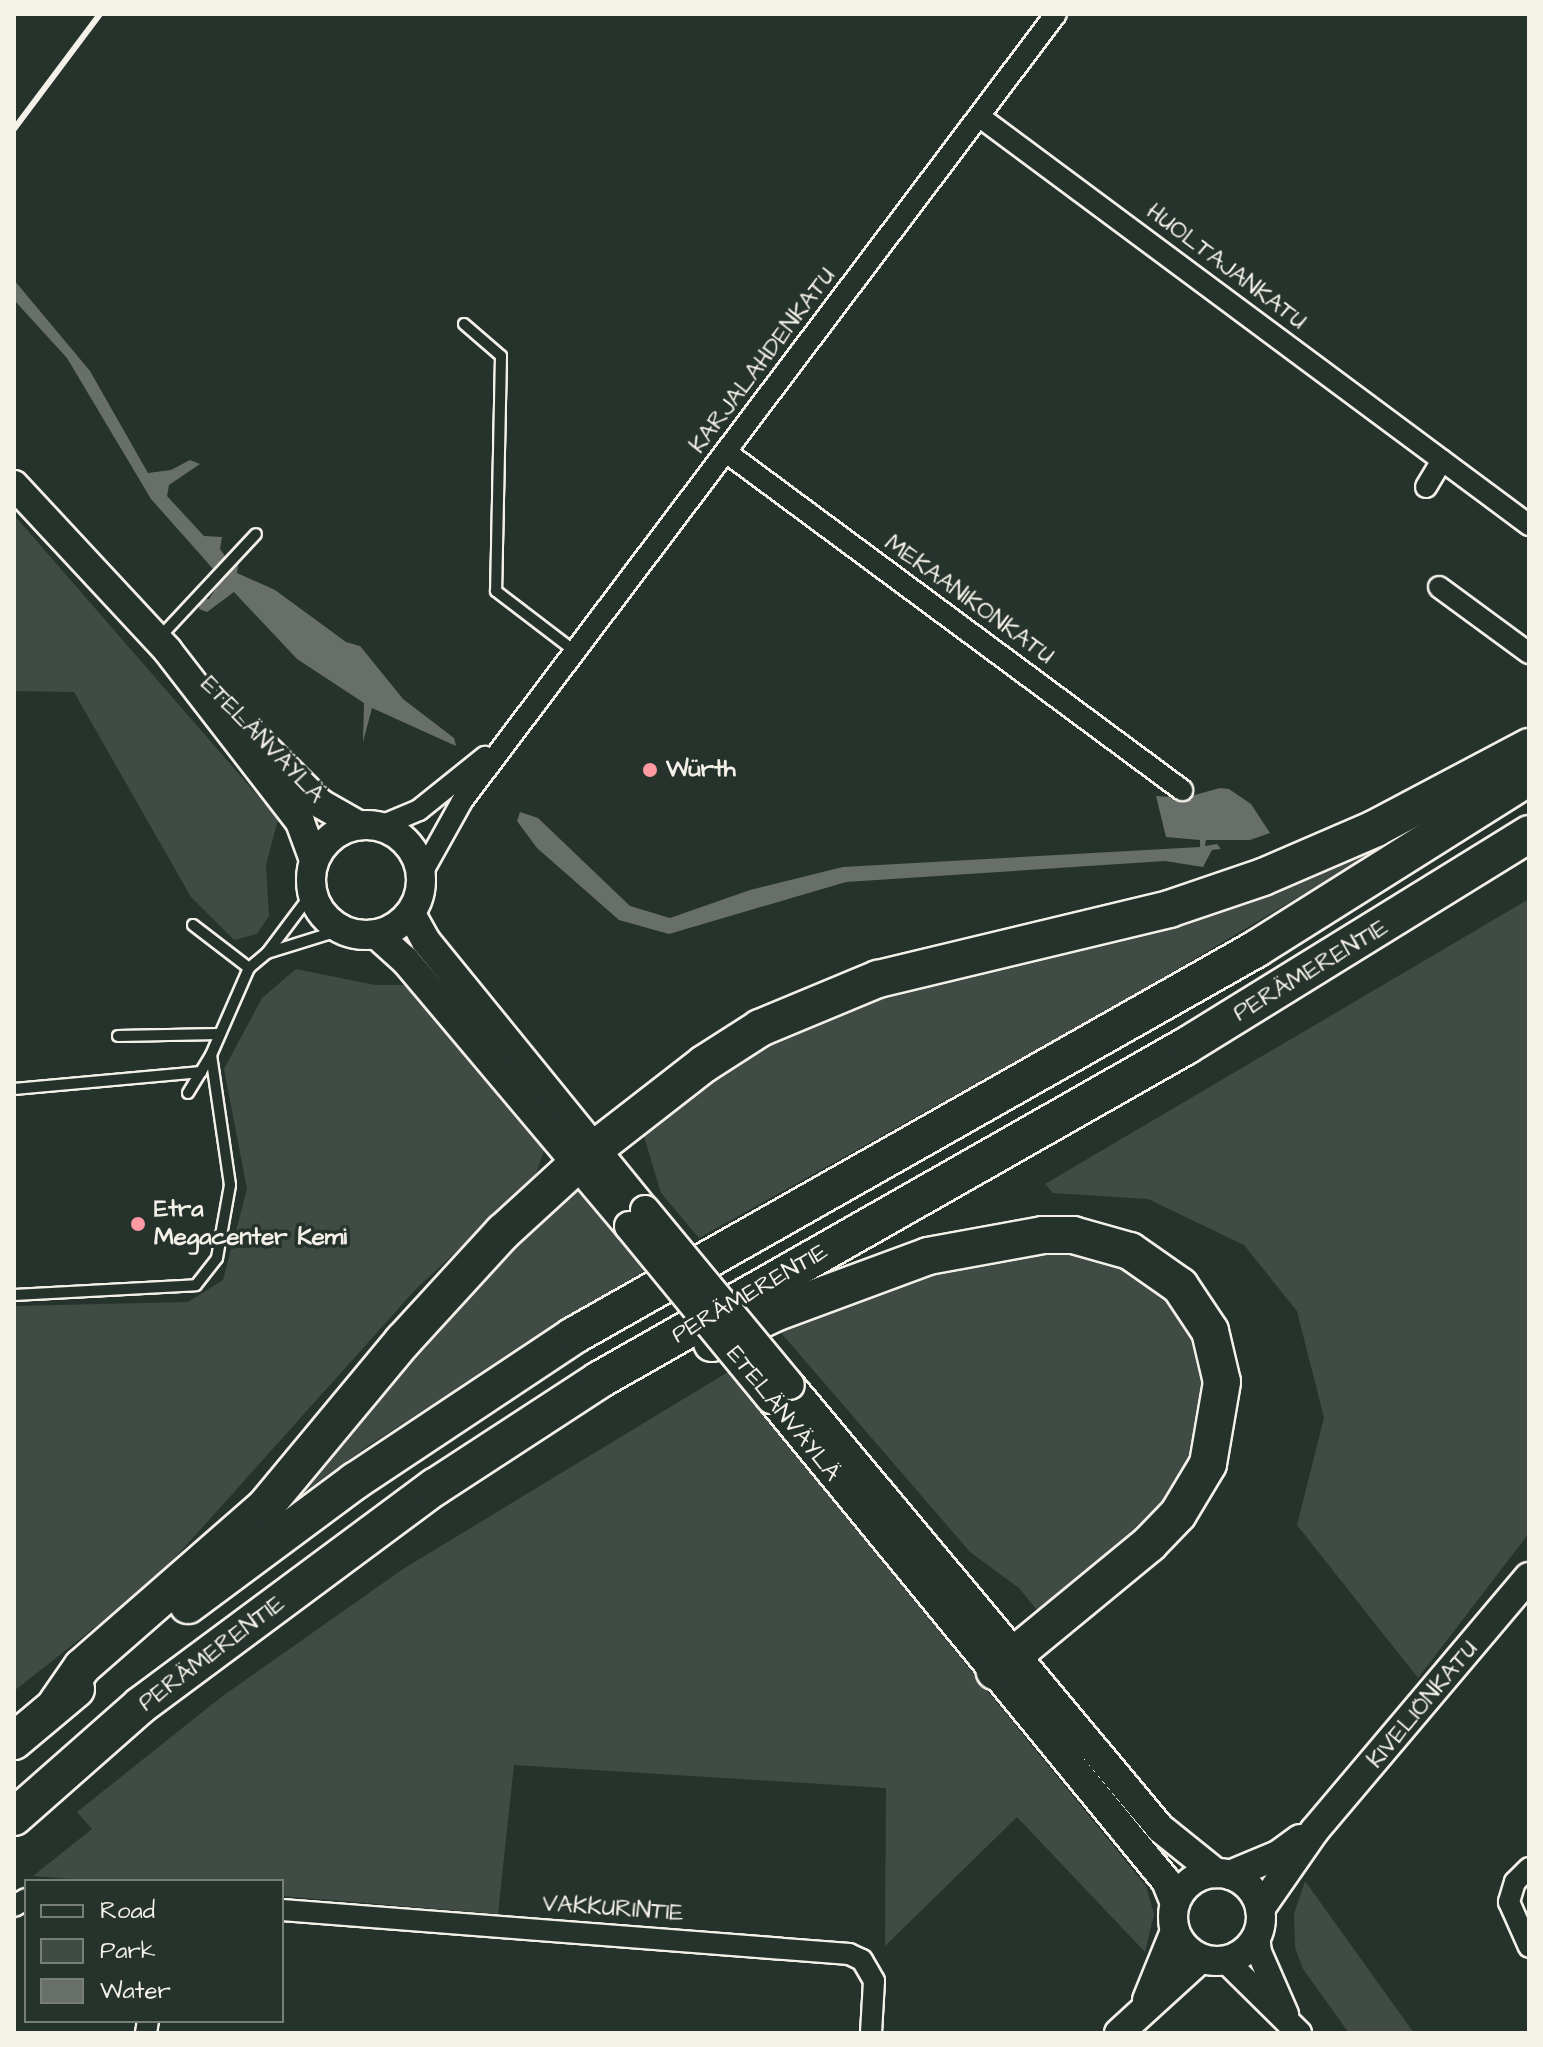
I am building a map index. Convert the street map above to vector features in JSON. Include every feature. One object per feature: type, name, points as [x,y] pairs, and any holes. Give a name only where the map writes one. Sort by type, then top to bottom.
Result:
[{"type":"highway","points":[[57,1703],[82,1667],[265,1507],[413,1330],[503,1232],[587,1156],[704,1064],[803,1007],[878,979],[1218,894],[1376,828],[1529,747]]},
{"type":"highway","name":"PERÄMERENTIE","points":[[14,1741],[57,1703],[355,1481],[573,1336],[1256,949],[1529,777]]},
{"type":"highway","name":"PERÄMERENTIE","points":[[14,1817],[141,1705],[435,1487],[599,1380],[1186,1046],[1529,834]]},
{"type":"highway","points":[[435,1487],[498,1461],[608,1394],[777,1312],[866,1278],[982,1244],[1043,1235],[1103,1241],[1160,1267],[1198,1310],[1210,1331],[1222,1382],[1216,1440],[1208,1464],[1178,1514],[1118,1571],[1005,1661]]},
{"type":"main road","name":"ETELÄNVÄYLÄ","points":[[14,485],[163,646],[300,822],[314,860]]},
{"type":"main road","name":"ETELÄNVÄYLÄ","points":[[163,646],[196,673],[321,804],[369,826]]},
{"type":"main road","points":[[369,826],[401,836],[415,853],[422,873],[420,895],[411,914],[377,935],[341,930],[322,915],[312,893],[314,860],[331,837],[369,826]]},
{"type":"main road","name":"ETELÄNVÄYLÄ","points":[[411,914],[426,941],[587,1156],[1005,1661],[1160,1828],[1223,1874]]},
{"type":"main road","name":"ETELÄNVÄYLÄ","points":[[377,935],[405,960],[587,1156]]},
{"type":"main road","name":"KIVELIÖNKATU","points":[[1259,1922],[1315,1830],[1529,1577]]},
{"type":"main road","name":"ETELÄNVÄYLÄ","points":[[1005,1661],[1166,1881],[1175,1917]]},
{"type":"main road","name":"KIVELIÖNKATU","points":[[1223,1874],[1278,1855],[1315,1830]]},
{"type":"main road","points":[[1119,2033],[1145,2006],[1213,1959],[1249,1946],[1259,1922],[1250,1888],[1223,1874],[1191,1881],[1175,1917],[1145,2006]]},
{"type":"main road","points":[[1175,1917],[1213,1959]]},
{"type":"street","name":"KARJALAHDENKATU","points":[[422,873],[462,801],[509,737],[577,653],[1056,14]]},
{"type":"street","name":"HUOLTAJANKATU","points":[[980,117],[1529,525]]},
{"type":"street","name":"MEKAANIKONKATU","points":[[726,452],[1182,790]]},
{"type":"street","points":[[1426,487],[1442,460]]},
{"type":"street","points":[[1439,587],[1529,653]]},
{"type":"street","name":"KARJALAHDENKATU","points":[[369,826],[419,810],[509,737]]},
{"type":"street","points":[[1529,1868],[1515,1882],[1509,1902],[1529,1947]]},
{"type":"street","name":"VAKKURINTIE","points":[[284,1910],[849,1954],[867,1965],[874,1981],[871,2033]]},
{"type":"street","points":[[1259,1922],[1259,1952],[1292,2024]]},
{"type":"street","points":[[1213,1959],[1292,2024]]},
{"type":"lane","points":[[464,324],[501,356],[496,591],[577,653]]},
{"type":"lane","points":[[163,646],[256,534]]},
{"type":"lane","points":[[188,1093],[211,1055],[249,968],[267,953],[312,893]]},
{"type":"lane","points":[[193,925],[249,968]]},
{"type":"lane","points":[[267,953],[341,930]]},
{"type":"lane","points":[[118,1036],[218,1034]]},
{"type":"lane","points":[[14,1295],[196,1285],[217,1258],[230,1185],[211,1055]]},
{"type":"lane","points":[[14,1089],[201,1072]]},
{"type":"green space","points":[[14,515],[278,819],[266,865],[269,916],[257,934],[234,940],[191,897],[74,692],[14,691]]},
{"type":"green space","points":[[1381,840],[1384,846],[1134,995],[699,1238],[661,1193],[643,1133],[757,1046],[846,1005]]},
{"type":"green space","points":[[1529,899],[1529,1533],[1418,1678],[1297,1525],[1324,1418],[1297,1311],[1244,1245],[1148,1199],[1053,1193],[1045,1184]]},
{"type":"green space","points":[[296,969],[375,985],[412,985],[540,1135],[544,1151],[534,1179],[415,1290],[156,1579],[14,1691],[14,1306],[188,1302],[223,1280],[247,1189],[224,1069],[262,998]]},
{"type":"green space","points":[[578,1190],[587,1193],[648,1268],[369,1445],[263,1522],[361,1418],[500,1255]]},
{"type":"green space","points":[[1040,1249],[1111,1259],[1158,1287],[1189,1321],[1208,1371],[1197,1454],[1164,1509],[1042,1616],[1019,1588],[970,1552],[776,1327],[906,1277]]},
{"type":"green space","points":[[728,1372],[1146,1886],[1154,1914],[1145,1952],[1017,1817],[885,1946],[886,1788],[514,1765],[498,1914],[284,1896],[284,1879],[72,1879],[33,1876],[92,1829],[77,1812],[220,1698],[403,1569]]},
{"type":"green space","points":[[1305,1881],[1414,2033],[1349,2033],[1303,1969],[1295,1947],[1294,1914]]},
{"type":"water","points":[[14,280],[90,371],[148,473],[171,470],[190,460],[200,464],[169,485],[167,496],[204,536],[222,537],[220,549],[227,559],[239,558],[237,573],[275,590],[346,642],[360,646],[403,699],[454,738],[456,746],[372,708],[363,742],[364,703],[297,659],[234,592],[207,612],[199,609],[200,600],[209,599],[222,579],[151,499],[67,358],[14,300]]},
{"type":"water","points":[[1220,788],[1229,789],[1251,804],[1270,833],[1250,840],[1206,840],[1205,846],[1217,844],[1221,849],[1212,850],[1203,867],[1165,861],[846,882],[669,934],[619,920],[537,848],[517,821],[520,812],[538,818],[630,906],[670,918],[750,890],[843,867],[1200,847],[1200,840],[1166,837],[1156,796],[1184,798]]},
{"type":"railway","points":[[14,129],[100,14]]},
{"type":"place","name":"Würth","points":[[650,770]]},
{"type":"place","name":"Etra Megacenter Kemi","points":[[138,1224]]}]
